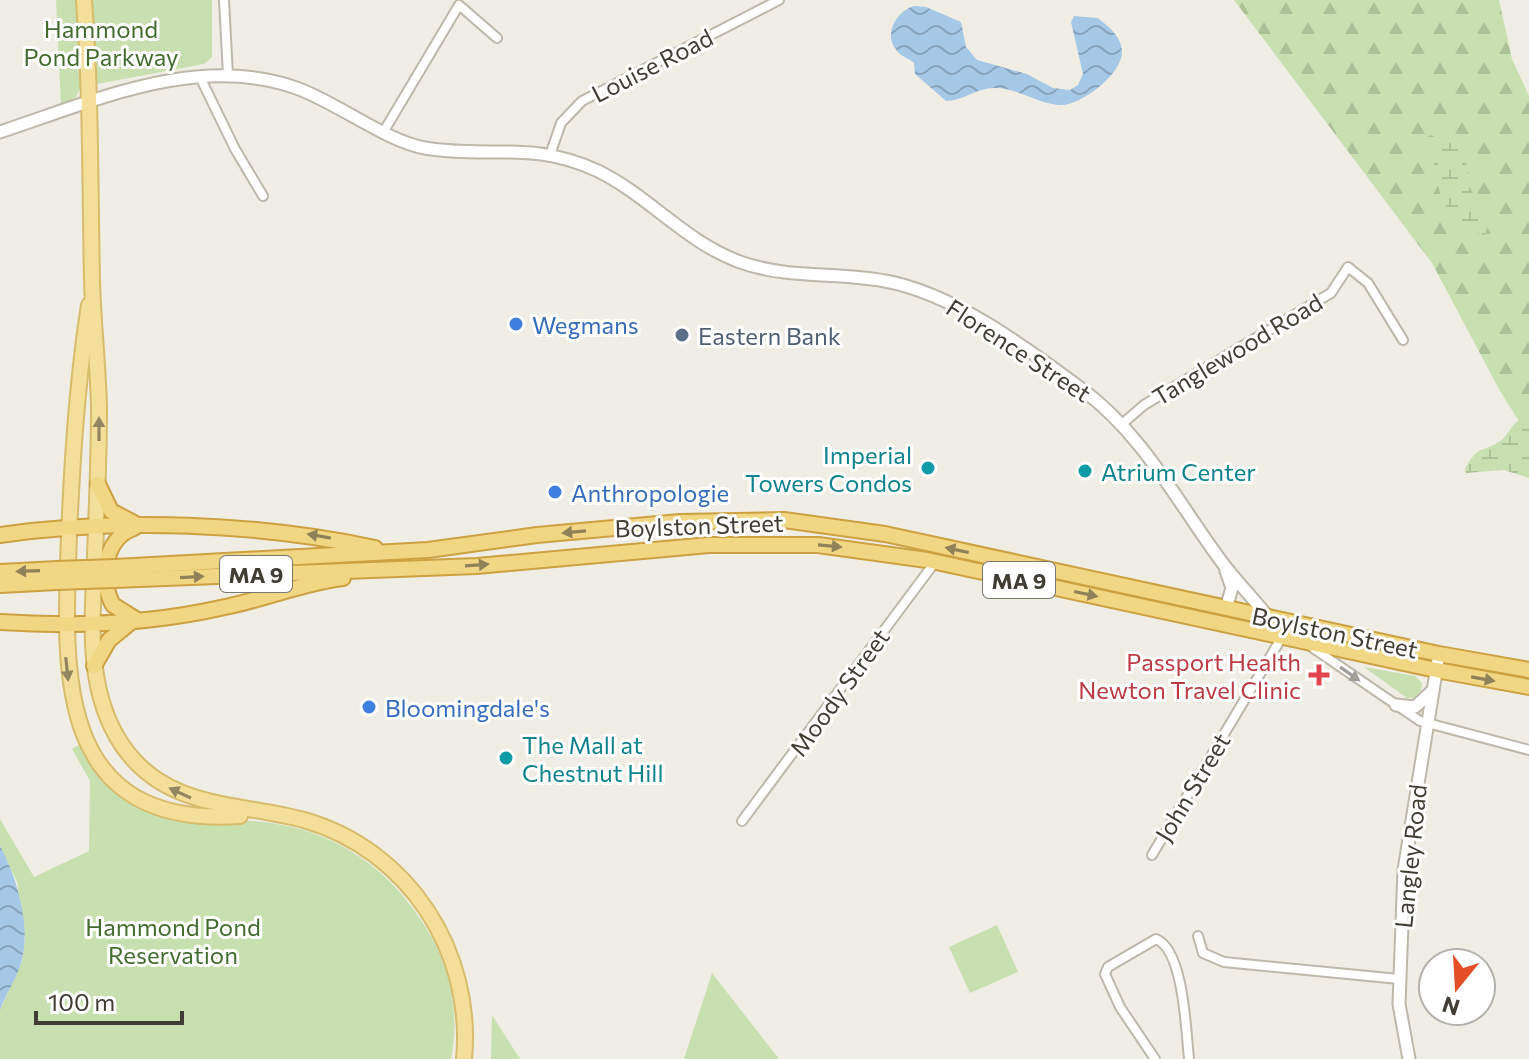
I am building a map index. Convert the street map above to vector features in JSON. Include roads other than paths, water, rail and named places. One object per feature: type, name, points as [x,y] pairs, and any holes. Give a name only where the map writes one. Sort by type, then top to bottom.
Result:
[{"type":"highway","points":[[98,484],[111,511],[125,521],[146,526]]},
{"type":"highway","name":"Boylston Street","points":[[0,585],[57,576],[395,552],[680,522],[784,520],[885,534],[1439,654],[1529,670]]},
{"type":"highway","points":[[0,535],[96,526],[292,532],[395,552]]},
{"type":"highway","points":[[135,621],[121,613],[110,600],[108,558],[117,537],[128,530],[146,526]]},
{"type":"highway","name":"Boylston Street","points":[[114,573],[399,569],[766,543],[853,548],[935,562],[1305,642],[1435,677],[1529,687]]},
{"type":"highway","points":[[0,622],[93,625],[135,621],[226,607],[311,583],[399,569]]},
{"type":"highway","name":"Boylston Street","points":[[0,572],[57,576]]},
{"type":"highway","points":[[94,666],[109,640],[135,621]]},
{"type":"main road","points":[[84,0],[90,102],[92,285],[98,345],[94,666],[110,724],[125,749],[147,772],[188,797],[323,827],[383,861],[419,899],[442,937],[457,974],[464,1019],[464,1059]]},
{"type":"main road","points":[[92,285],[69,527],[65,625],[66,668],[75,713],[87,745],[108,774],[136,795],[172,811],[215,817],[272,814]]},
{"type":"street","points":[[224,0],[228,75]]},
{"type":"street","name":"Louise Road","points":[[550,155],[561,123],[582,101],[779,0]]},
{"type":"street","points":[[386,133],[459,5],[497,38]]},
{"type":"street","name":"Florence Street","points":[[0,132],[158,83],[228,75],[256,77],[293,87],[346,109],[386,133],[427,149],[505,149],[550,155],[613,179],[686,233],[738,261],[786,274],[885,281],[945,301],[1065,378],[1122,424],[1150,455],[1223,563],[1268,617]]},
{"type":"street","points":[[200,77],[235,149],[263,196]]},
{"type":"street","name":"Tanglewood Road","points":[[1122,424],[1144,405],[1331,293],[1348,267],[1368,283],[1403,340]]},
{"type":"street","name":"Moody Street","points":[[742,821],[935,562]]},
{"type":"street","name":"Florence Street","points":[[1223,563],[1232,588],[1226,608]]},
{"type":"street","name":"John Street","points":[[1152,855],[1282,637]]},
{"type":"street","points":[[1305,642],[1428,724],[1529,750]]},
{"type":"street","name":"Langley Road","points":[[1409,1059],[1400,1025],[1399,979],[1405,854],[1439,654]]},
{"type":"street","points":[[1396,705],[1410,708],[1419,705],[1435,677]]},
{"type":"street","points":[[1198,936],[1203,953],[1224,962],[1399,979]]},
{"type":"street","points":[[1155,1059],[1120,1007],[1105,971],[1156,939],[1164,944],[1179,977],[1189,1059]]},
{"type":"water","points":[[914,6],[926,7],[961,22],[966,47],[977,60],[1027,74],[1053,88],[1070,90],[1078,85],[1083,74],[1071,22],[1074,16],[1098,18],[1110,29],[1121,47],[1120,61],[1099,87],[1069,104],[1051,104],[1002,88],[982,90],[946,101],[915,74],[914,63],[893,46],[893,25],[902,13]]},
{"type":"water","points":[[0,846],[17,888],[25,935],[21,963],[0,1010]]},
{"type":"place","name":"Wegmans","points":[[516,324]]},
{"type":"place","name":"Eastern Bank","points":[[682,335]]},
{"type":"place","name":"Imperial Towers Condos","points":[[928,468]]},
{"type":"place","name":"Atrium Center","points":[[1085,471]]},
{"type":"place","name":"Anthropologie","points":[[555,492]]},
{"type":"place","name":"Passport Health Newton Travel Clinic","points":[[1319,675]]},
{"type":"place","name":"Bloomingdale's","points":[[369,707]]},
{"type":"place","name":"The Mall at Chestnut Hill","points":[[506,758]]},
{"type":"park label","name":"Hammond Pond Parkway","points":[[101,42]]},
{"type":"park label","name":"Hammond Pond Reservation","points":[[173,940]]}]
